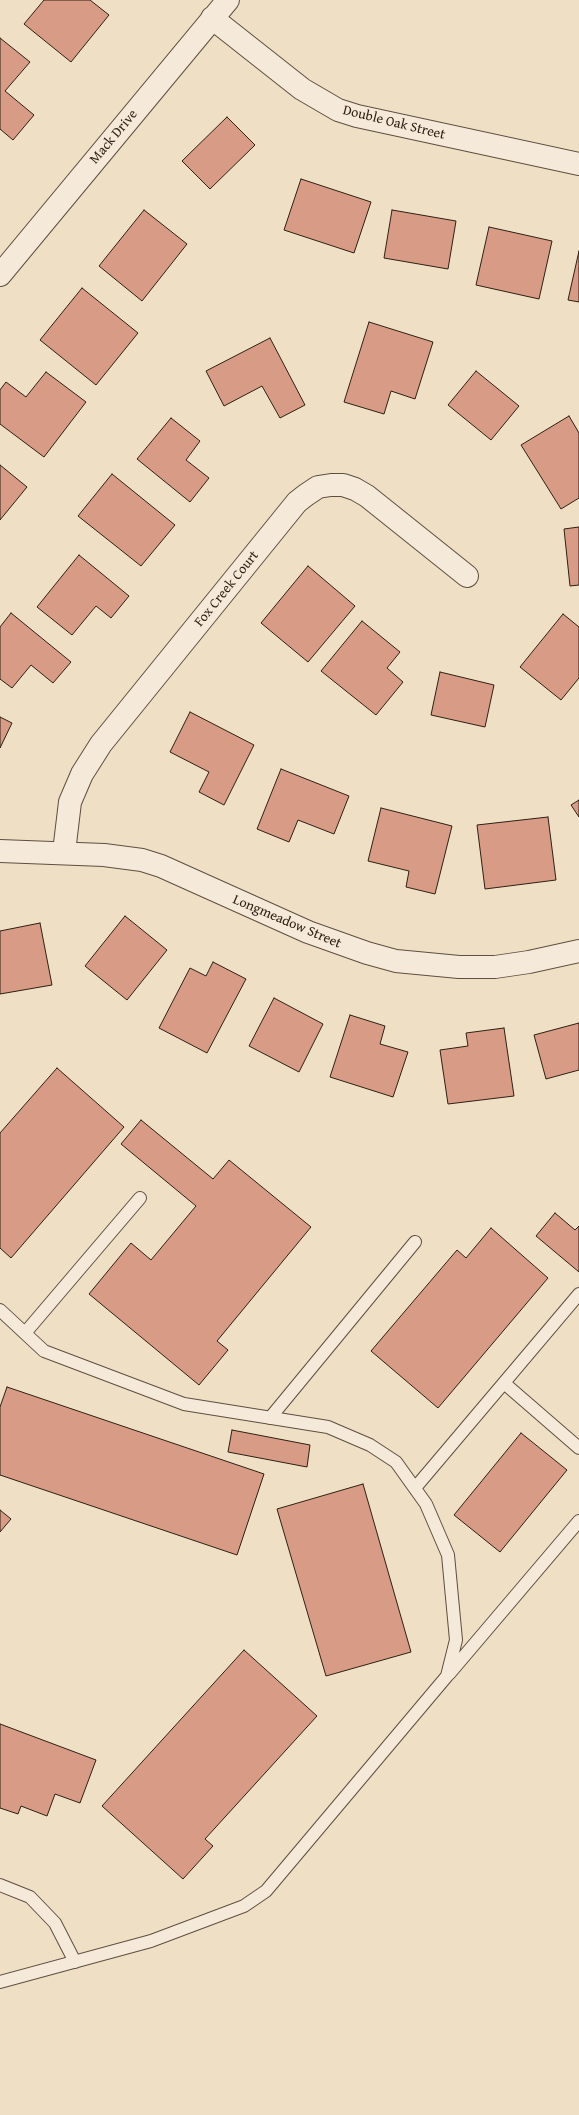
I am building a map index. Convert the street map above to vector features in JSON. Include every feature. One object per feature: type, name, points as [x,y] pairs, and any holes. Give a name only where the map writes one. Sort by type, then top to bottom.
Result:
[{"type":"street","name":"Mack Drive","points":[[0,275],[228,0]]},
{"type":"street","name":"Double Oak Street","points":[[212,18],[302,89],[338,110],[357,116],[579,164]]},
{"type":"street","name":"Fox Creek Court","points":[[64,852],[70,802],[82,774],[101,744],[292,509],[306,494],[318,487],[331,484],[343,485],[355,489],[367,496],[467,576]]},
{"type":"street","name":"Longmeadow Street","points":[[0,850],[125,856],[161,866],[308,932],[366,954],[396,961],[459,967],[495,967],[529,962],[579,951]]},
{"type":"lane","points":[[25,1333],[140,1198]]},
{"type":"lane","points":[[270,1418],[415,1242]]},
{"type":"lane","points":[[415,1488],[579,1294]]},
{"type":"lane","points":[[0,1310],[44,1351],[184,1404],[328,1427],[370,1445],[396,1462],[426,1504],[448,1555],[456,1640],[447,1676]]},
{"type":"lane","points":[[504,1383],[579,1448]]},
{"type":"lane","points":[[0,1982],[151,1941],[244,1906],[266,1891],[579,1521]]},
{"type":"lane","points":[[0,1885],[30,1897],[55,1923],[75,1962]]},
{"type":"building","points":[[44,0],[90,0],[109,15],[71,62],[24,24]]},
{"type":"building","points":[[0,38],[30,62],[5,91],[34,115],[13,140],[0,129]]},
{"type":"building","points":[[227,117],[255,145],[210,189],[182,161]]},
{"type":"building","points":[[301,179],[371,202],[354,253],[284,230]]},
{"type":"building","points":[[144,210],[187,244],[142,301],[99,266]]},
{"type":"building","points":[[392,210],[456,221],[448,269],[384,258]]},
{"type":"building","points":[[489,227],[552,241],[539,299],[476,285]]},
{"type":"building","points":[[579,251],[579,302],[568,300]]},
{"type":"building","points":[[82,288],[138,333],[96,385],[40,340]]},
{"type":"building","points":[[369,322],[433,342],[415,399],[391,391],[384,414],[344,402]]},
{"type":"building","points":[[270,338],[305,405],[280,418],[262,386],[224,406],[206,371]]},
{"type":"building","points":[[476,371],[519,406],[491,440],[448,405]]},
{"type":"building","points":[[46,372],[86,402],[44,457],[0,424],[0,390],[6,382],[26,397]]},
{"type":"building","points":[[569,416],[579,433],[579,498],[561,509],[521,445]]},
{"type":"building","points":[[171,418],[200,441],[186,460],[209,478],[190,502],[137,459]]},
{"type":"building","points":[[0,465],[27,487],[0,520]]},
{"type":"building","points":[[112,474],[175,525],[141,566],[78,516]]},
{"type":"building","points":[[579,527],[579,585],[570,586],[564,529]]},
{"type":"building","points":[[79,555],[129,596],[111,618],[96,606],[72,635],[37,607]]},
{"type":"building","points":[[308,566],[355,606],[308,662],[261,623]]},
{"type":"building","points":[[11,613],[71,662],[53,683],[31,665],[12,688],[0,679],[0,627]]},
{"type":"building","points":[[563,614],[579,627],[579,678],[561,700],[520,667]]},
{"type":"building","points":[[362,621],[400,652],[387,668],[403,682],[376,715],[321,671]]},
{"type":"building","points":[[440,672],[494,685],[485,727],[431,715]]},
{"type":"building","points":[[190,712],[254,745],[224,805],[199,792],[209,772],[170,752]]},
{"type":"building","points":[[0,717],[12,723],[0,748]]},
{"type":"building","points":[[281,769],[349,796],[334,834],[298,820],[289,842],[257,829]]},
{"type":"building","points":[[579,800],[579,817],[571,805]]},
{"type":"building","points":[[381,808],[452,826],[435,894],[406,887],[409,871],[368,861]]},
{"type":"building","points":[[548,817],[556,880],[485,889],[477,825]]},
{"type":"building","points":[[125,916],[167,950],[127,1000],[85,966]]},
{"type":"building","points":[[40,923],[52,985],[0,994],[0,931]]},
{"type":"building","points":[[213,962],[246,979],[207,1053],[159,1028],[190,968],[206,976]]},
{"type":"building","points":[[274,998],[323,1024],[299,1072],[249,1046]]},
{"type":"building","points":[[350,1015],[385,1026],[380,1044],[408,1052],[393,1097],[330,1077]]},
{"type":"building","points":[[579,1023],[579,1070],[546,1079],[534,1035]]},
{"type":"building","points":[[504,1028],[514,1096],[448,1104],[440,1050],[468,1046],[466,1033]]},
{"type":"building","points":[[57,1068],[124,1127],[11,1258],[0,1248],[0,1133]]},
{"type":"building","points":[[141,1120],[213,1179],[229,1160],[311,1227],[217,1341],[228,1350],[199,1385],[89,1294],[131,1243],[151,1260],[196,1206],[121,1144]]},
{"type":"building","points":[[555,1213],[575,1230],[579,1226],[579,1272],[536,1236]]},
{"type":"building","points":[[491,1228],[548,1278],[438,1408],[371,1351],[457,1250],[466,1258]]},
{"type":"building","points":[[7,1387],[264,1474],[237,1555],[0,1475],[0,1407]]},
{"type":"building","points":[[232,1430],[310,1445],[307,1467],[228,1452]]},
{"type":"building","points":[[521,1433],[567,1470],[500,1552],[454,1515]]},
{"type":"building","points":[[363,1484],[411,1652],[326,1676],[277,1509]]},
{"type":"building","points":[[0,1510],[11,1519],[0,1532]]},
{"type":"building","points":[[244,1650],[317,1716],[205,1839],[213,1846],[183,1879],[102,1806]]},
{"type":"building","points":[[0,1724],[96,1760],[80,1803],[55,1794],[47,1816],[21,1806],[18,1814],[0,1808]]}]
